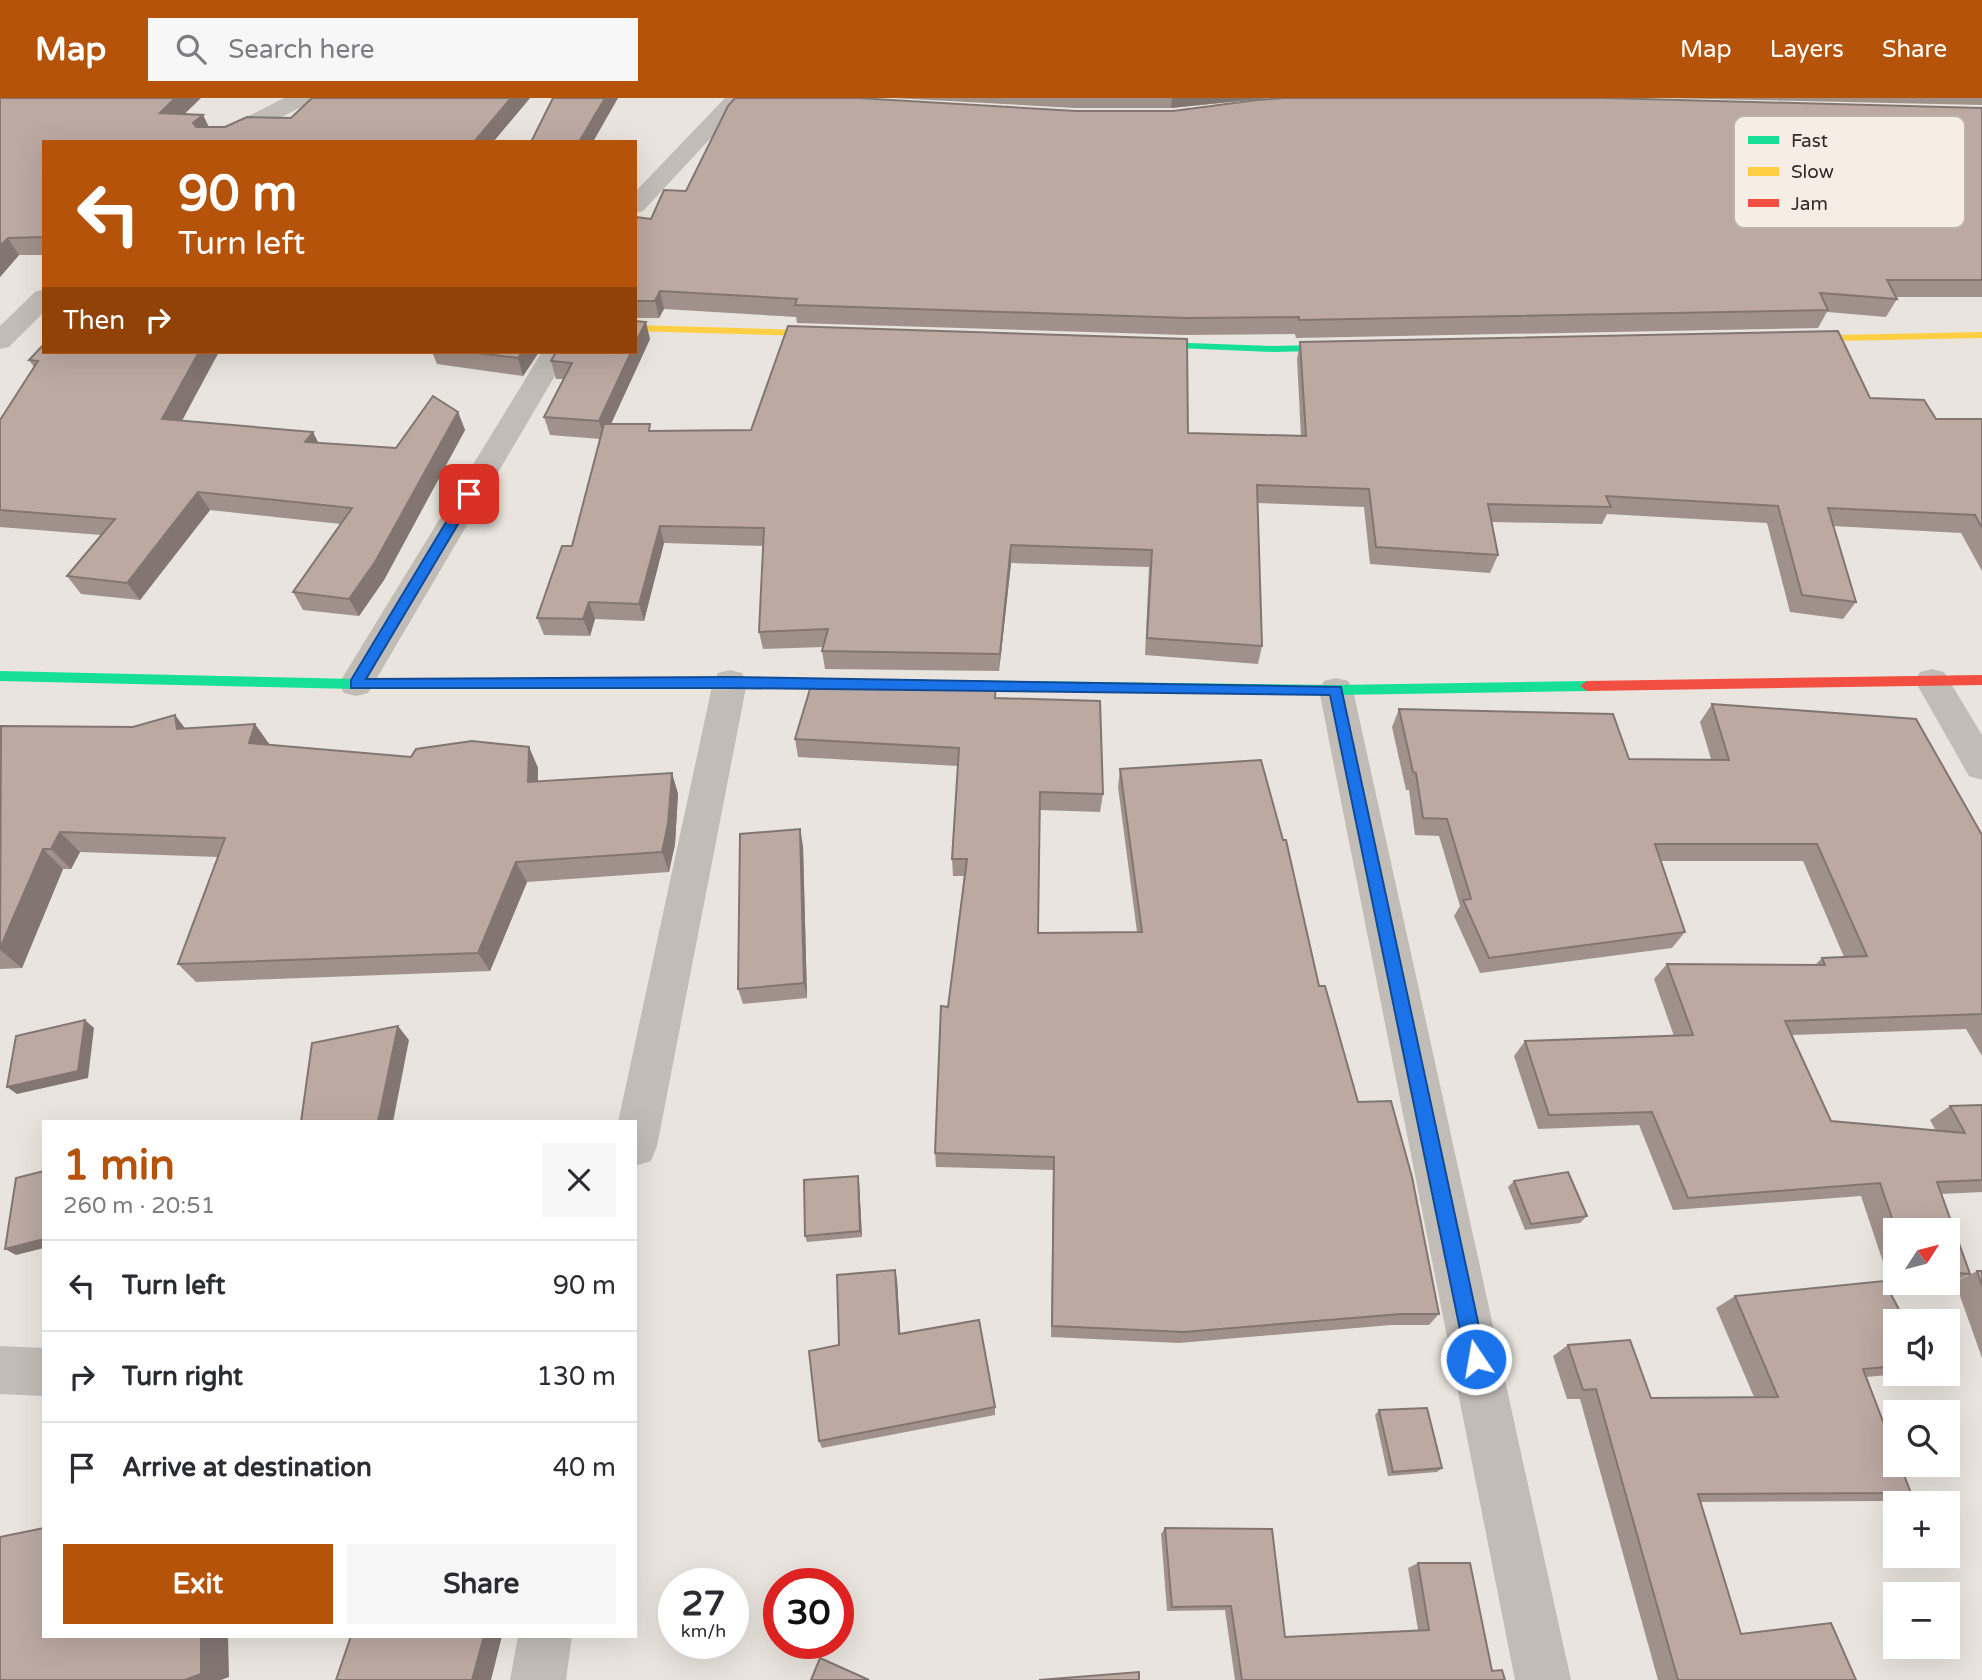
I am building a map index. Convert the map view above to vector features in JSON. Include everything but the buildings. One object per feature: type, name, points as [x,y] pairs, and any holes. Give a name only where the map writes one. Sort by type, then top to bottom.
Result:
[{"type":"street","points":[[219,140],[301,98]]},
{"type":"street","points":[[637,204],[737,98],[765,100]]},
{"type":"street","points":[[0,341],[42,299]]},
{"type":"street","points":[[637,328],[858,335]]},
{"type":"street","points":[[1774,339],[1982,335]]},
{"type":"street","points":[[1122,344],[1275,349],[1372,347]]},
{"type":"street","points":[[356,684],[554,354]]},
{"type":"street","points":[[0,676],[356,684],[882,684]]},
{"type":"street","points":[[1933,681],[1982,766]]},
{"type":"street","points":[[923,685],[1336,690],[1982,681]]},
{"type":"street","points":[[637,1136],[730,682]]},
{"type":"street","points":[[1336,690],[1543,1680]]},
{"type":"street","points":[[0,1370],[42,1372]]},
{"type":"street","points":[[538,1680],[545,1638]]},
{"type":"traffic: fast","points":[[1134,344],[1275,349],[1350,347]]},
{"type":"traffic: fast","points":[[0,676],[356,684],[517,684]]},
{"type":"traffic: fast","points":[[943,685],[1336,690],[1587,686]]},
{"type":"traffic: slow","points":[[637,328],[840,334]]},
{"type":"traffic: slow","points":[[1788,339],[1982,335]]},
{"type":"traffic: slow","points":[[517,684],[862,684]]},
{"type":"traffic: jam","points":[[1587,686],[1982,680]]},
{"type":"route","points":[[469,494],[356,684],[730,682],[1336,690],[1476,1359]]}]
